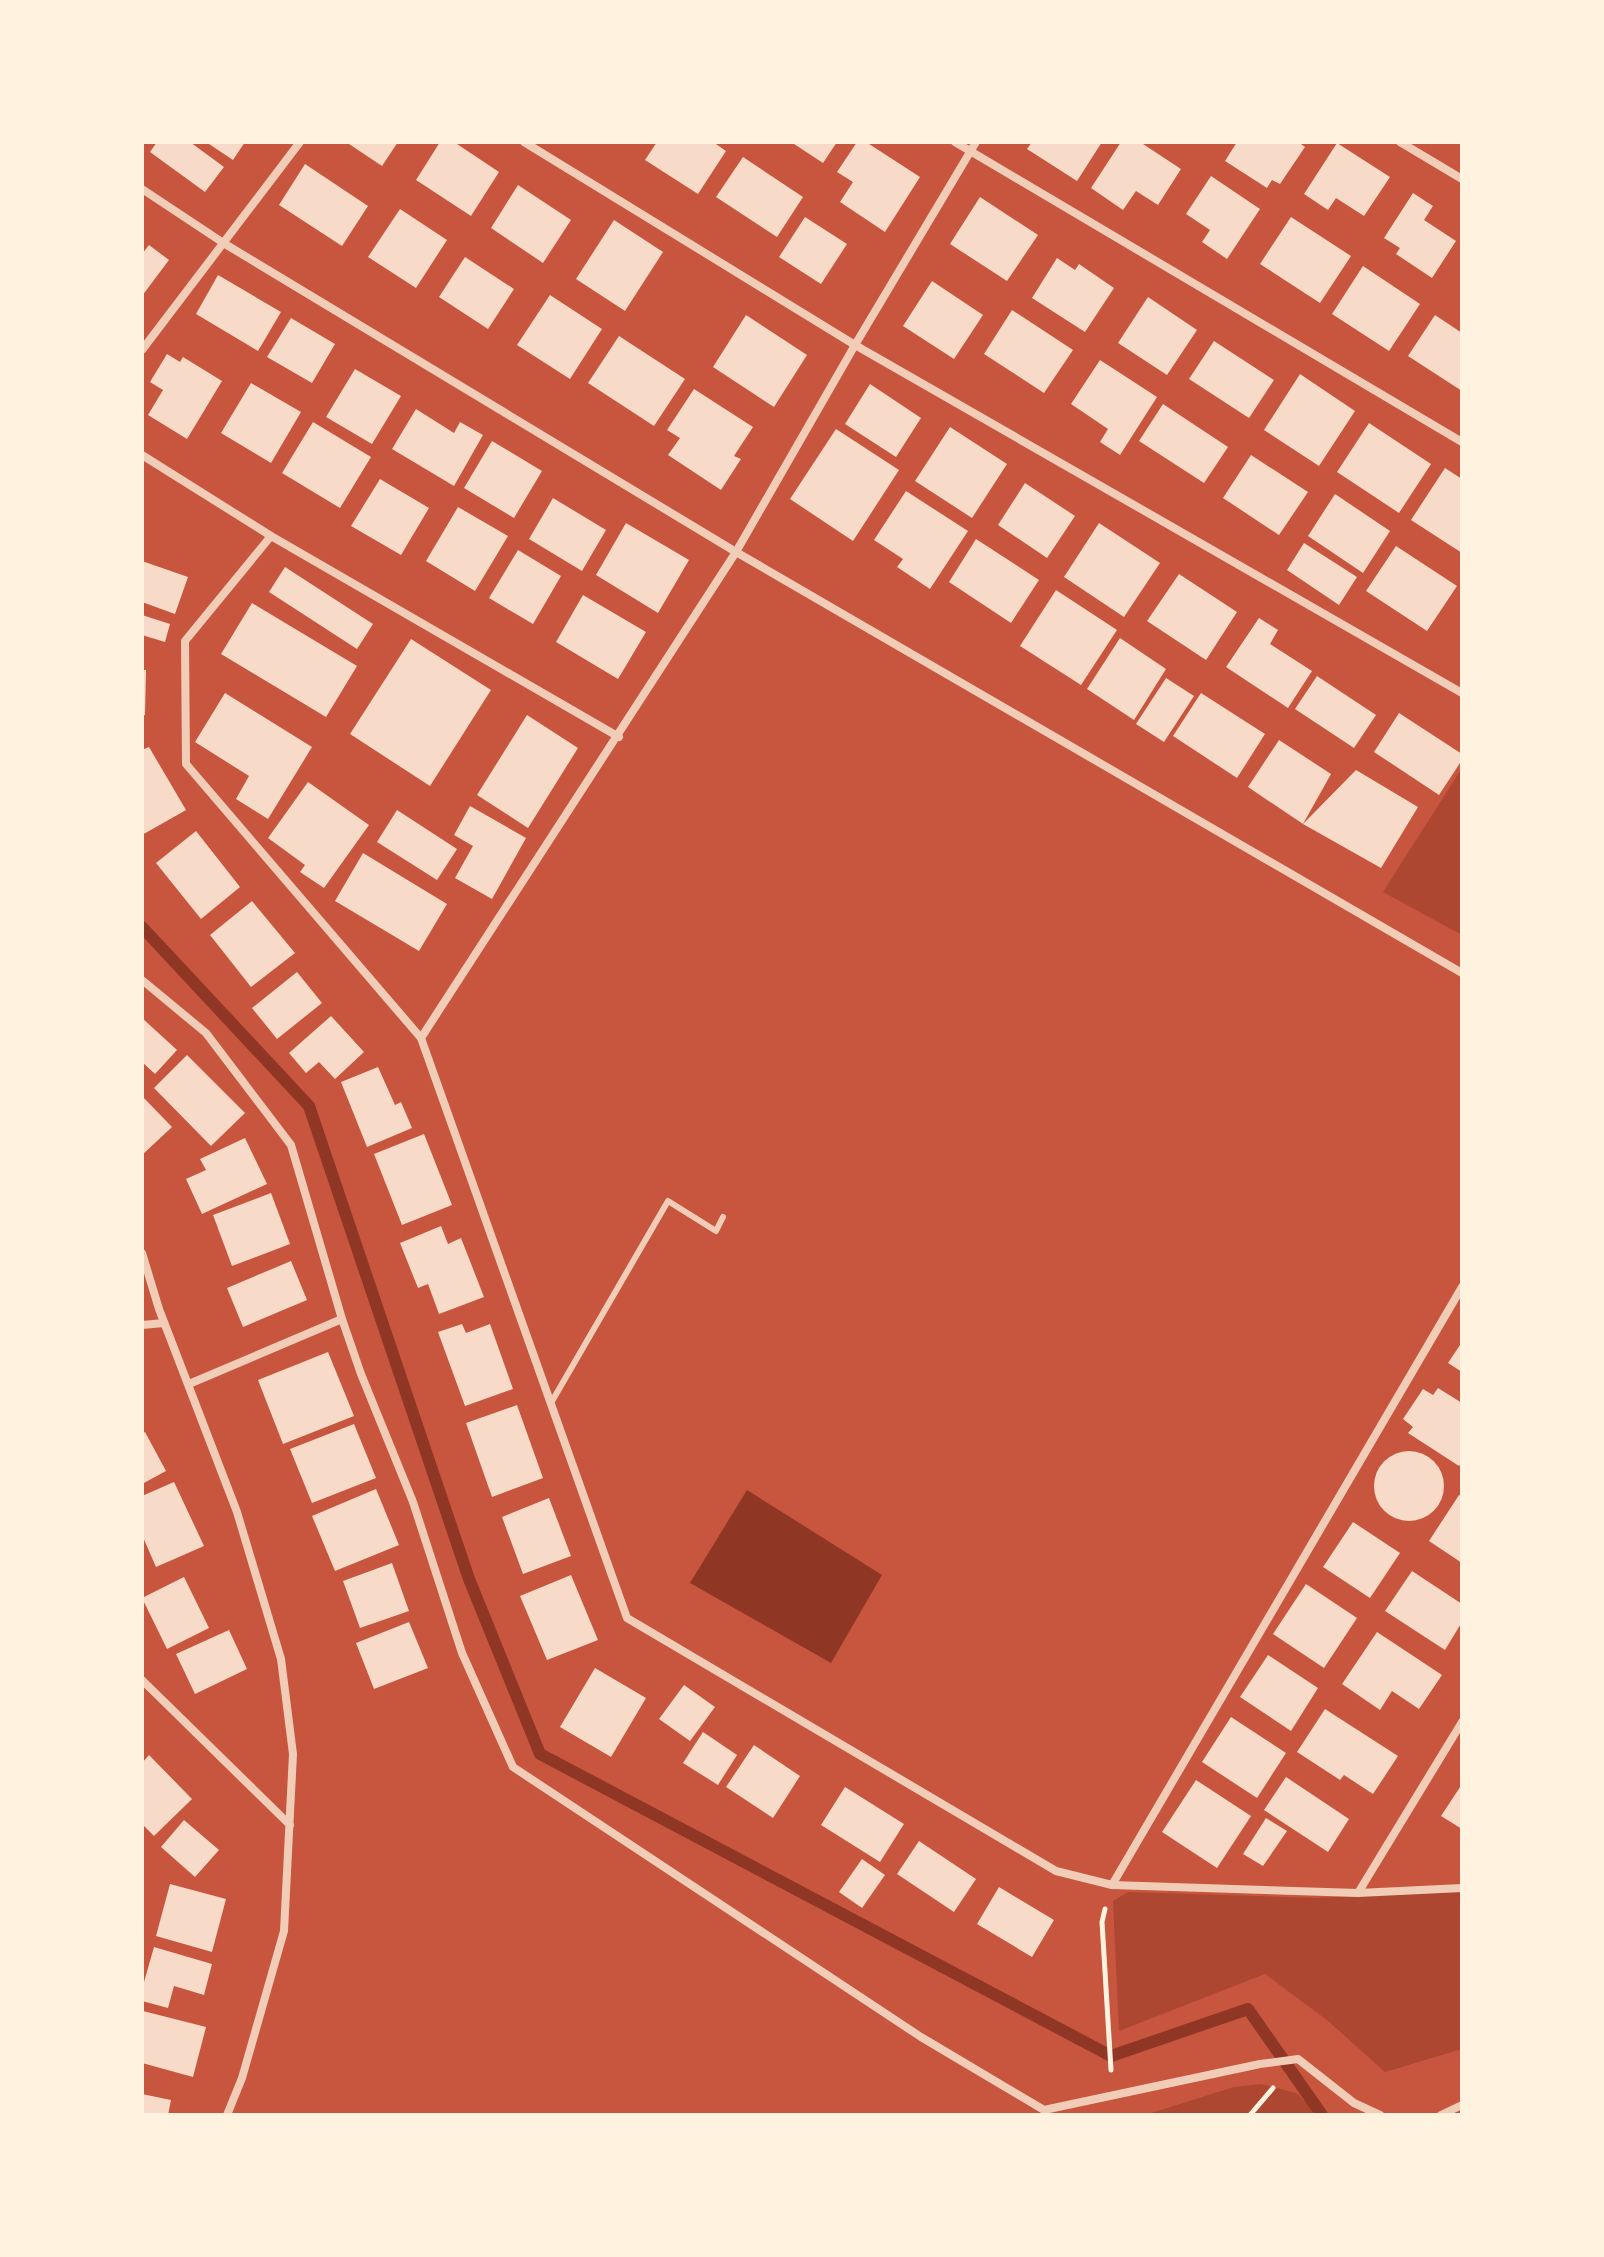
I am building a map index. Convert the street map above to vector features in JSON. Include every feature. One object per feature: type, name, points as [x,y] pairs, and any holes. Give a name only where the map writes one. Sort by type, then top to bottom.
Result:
[{"type":"street","points":[[142,350],[300,142]]},
{"type":"street","points":[[524,142],[855,345],[1462,693]]},
{"type":"street","points":[[955,142],[1462,442]]},
{"type":"street","points":[[421,1038],[619,737],[736,552],[976,142]]},
{"type":"street","points":[[1400,142],[1462,179]]},
{"type":"street","points":[[142,189],[225,244],[736,552],[1462,973]]},
{"type":"street","points":[[142,455],[271,536],[619,737]]},
{"type":"street","points":[[271,536],[185,641],[186,764],[421,1038],[627,1618],[1056,1871],[1112,1885],[1358,1893],[1462,1888]]},
{"type":"street","points":[[142,980],[206,1033],[291,1145],[361,1374],[413,1502],[462,1653],[513,1767],[921,2037],[1044,2110],[1260,2064],[1298,2059],[1354,2103],[1380,2115]]},
{"type":"street","points":[[142,1253],[164,1323],[237,1512],[281,1659],[293,1754],[284,1931],[242,2078],[227,2115]]},
{"type":"street","points":[[1112,1885],[1462,1287]]},
{"type":"street","points":[[189,1384],[342,1319]]},
{"type":"street","points":[[142,1325],[164,1323]]},
{"type":"street","points":[[142,1680],[290,1825]]},
{"type":"street","points":[[1358,1893],[1462,1722]]},
{"type":"street","points":[[1441,2115],[1462,2105]]},
{"type":"lane","points":[[551,1403],[668,1201],[716,1231],[723,1217]]},
{"type":"path","points":[[1102,1922],[1111,2071]]},
{"type":"path","points":[[1250,2115],[1257,2107]]},
{"type":"shaded area","points":[[1462,768],[1462,935],[1383,892]]},
{"type":"shaded area","points":[[747,1490],[882,1575],[831,1663],[690,1583]]},
{"type":"shaded area","points":[[1128,1892],[1315,1898],[1462,1892],[1462,2049],[1385,2072],[1327,2020],[1265,1974],[1119,2031],[1113,1901]]},
{"type":"shaded area","points":[[1262,2084],[1296,2093],[1320,2115],[1145,2115],[1234,2087]]},
{"type":"building","points":[[157,142],[190,142],[224,167],[205,192],[150,152]]},
{"type":"building","points":[[206,142],[245,142],[233,160]]},
{"type":"building","points":[[346,142],[398,142],[382,166]]},
{"type":"building","points":[[440,142],[454,142],[499,172],[471,216],[416,180]]},
{"type":"building","points":[[657,142],[713,142],[726,151],[698,194],[645,160]]},
{"type":"building","points":[[791,142],[837,142],[823,163]]},
{"type":"building","points":[[857,142],[866,142],[920,177],[885,232],[840,202],[853,182],[837,172]]},
{"type":"building","points":[[1032,142],[1102,142],[1077,181],[1027,149]]},
{"type":"building","points":[[1121,142],[1140,142],[1181,169],[1158,205],[1136,191],[1123,210],[1091,188]]},
{"type":"building","points":[[1237,142],[1298,142],[1305,147],[1280,184],[1272,180],[1267,188],[1225,161]]},
{"type":"building","points":[[1337,143],[1390,177],[1364,216],[1336,198],[1328,210],[1304,194]]},
{"type":"building","points":[[743,157],[803,197],[777,237],[716,197]]},
{"type":"building","points":[[305,164],[368,206],[342,246],[279,205]]},
{"type":"building","points":[[1211,176],[1260,209],[1227,259],[1202,242],[1210,230],[1186,214]]},
{"type":"building","points":[[518,185],[571,220],[543,263],[491,228]]},
{"type":"building","points":[[1413,193],[1433,206],[1424,220],[1456,241],[1432,278],[1396,254],[1400,248],[1384,238]]},
{"type":"building","points":[[980,197],[1038,235],[1007,281],[950,244]]},
{"type":"building","points":[[400,209],[447,240],[416,288],[368,257]]},
{"type":"building","points":[[805,217],[847,244],[821,284],[779,257]]},
{"type":"building","points":[[1291,217],[1351,256],[1320,303],[1260,264]]},
{"type":"building","points":[[614,220],[663,252],[625,311],[576,279]]},
{"type":"building","points":[[149,245],[169,260],[142,296],[142,254]]},
{"type":"building","points":[[465,257],[514,289],[488,329],[439,297]]},
{"type":"building","points":[[1057,258],[1075,270],[1079,264],[1114,288],[1085,332],[1032,298]]},
{"type":"building","points":[[1363,266],[1420,304],[1389,351],[1332,314]]},
{"type":"building","points":[[218,275],[281,312],[258,351],[196,314]]},
{"type":"building","points":[[932,281],[983,315],[954,359],[903,326]]},
{"type":"building","points":[[550,295],[602,329],[570,379],[517,345]]},
{"type":"building","points":[[1148,297],[1197,330],[1167,375],[1118,343]]},
{"type":"building","points":[[1012,310],[1073,350],[1044,393],[984,354]]},
{"type":"building","points":[[746,315],[807,355],[774,407],[713,367]]},
{"type":"building","points":[[1435,315],[1462,333],[1462,391],[1408,356]]},
{"type":"building","points":[[291,318],[335,344],[312,383],[267,357]]},
{"type":"building","points":[[619,336],[685,379],[654,426],[588,383]]},
{"type":"building","points":[[1214,341],[1274,380],[1249,418],[1189,379]]},
{"type":"building","points":[[167,354],[180,362],[183,357],[222,381],[187,439],[148,415],[163,390],[150,382]]},
{"type":"building","points":[[1100,360],[1157,397],[1120,455],[1100,442],[1108,429],[1071,404]]},
{"type":"building","points":[[355,369],[401,396],[372,444],[326,417]]},
{"type":"building","points":[[1300,374],[1355,411],[1319,466],[1264,430]]},
{"type":"building","points":[[251,383],[301,412],[271,463],[221,433]]},
{"type":"building","points":[[870,384],[921,418],[896,457],[845,424]]},
{"type":"building","points":[[694,389],[753,427],[734,456],[741,459],[721,490],[668,455],[680,438],[667,430]]},
{"type":"building","points":[[1163,404],[1228,447],[1204,483],[1139,441]]},
{"type":"building","points":[[416,409],[454,433],[460,422],[483,435],[454,486],[392,449]]},
{"type":"building","points":[[313,422],[371,457],[340,508],[282,473]]},
{"type":"building","points":[[1369,423],[1431,464],[1399,513],[1337,472]]},
{"type":"building","points":[[950,427],[1007,464],[972,518],[915,481]]},
{"type":"building","points":[[836,429],[899,470],[853,541],[790,499]]},
{"type":"building","points":[[492,441],[542,471],[514,518],[464,488]]},
{"type":"building","points":[[1251,455],[1308,492],[1279,535],[1223,498]]},
{"type":"building","points":[[1445,468],[1462,479],[1462,553],[1411,520]]},
{"type":"building","points":[[380,479],[429,508],[401,555],[351,526]]},
{"type":"building","points":[[1025,483],[1075,516],[1047,558],[998,525]]},
{"type":"building","points":[[906,491],[968,531],[930,589],[897,567],[903,559],[874,540]]},
{"type":"building","points":[[1335,494],[1390,531],[1363,573],[1308,536]]},
{"type":"building","points":[[553,498],[606,530],[582,571],[529,539]]},
{"type":"building","points":[[458,507],[508,536],[475,591],[426,561]]},
{"type":"building","points":[[626,523],[689,560],[658,613],[596,575]]},
{"type":"building","points":[[1099,523],[1160,563],[1124,617],[1064,577]]},
{"type":"building","points":[[976,539],[1039,580],[1011,623],[949,582]]},
{"type":"building","points":[[1304,543],[1357,577],[1339,605],[1287,570]]},
{"type":"building","points":[[1396,546],[1457,586],[1427,631],[1366,591]]},
{"type":"building","points":[[518,550],[561,576],[533,624],[489,598]]},
{"type":"building","points":[[142,561],[188,577],[175,614],[142,602]]},
{"type":"building","points":[[285,567],[373,624],[357,649],[269,592]]},
{"type":"building","points":[[1179,574],[1237,612],[1206,660],[1147,621]]},
{"type":"building","points":[[1056,590],[1117,630],[1081,685],[1020,646]]},
{"type":"building","points":[[583,595],[646,632],[618,679],[556,642]]},
{"type":"building","points":[[252,603],[357,666],[326,717],[221,654]]},
{"type":"building","points":[[142,615],[170,624],[165,642],[142,635]]},
{"type":"building","points":[[1259,618],[1278,630],[1270,644],[1312,671],[1288,708],[1226,667]]},
{"type":"building","points":[[1120,638],[1166,669],[1134,720],[1087,689]]},
{"type":"building","points":[[411,639],[491,690],[430,786],[350,734]]},
{"type":"building","points":[[142,670],[146,670],[145,715],[142,715]]},
{"type":"building","points":[[1317,676],[1376,715],[1354,748],[1295,709]]},
{"type":"building","points":[[1166,678],[1194,696],[1164,742],[1136,724]]},
{"type":"building","points":[[225,693],[312,747],[268,819],[236,799],[249,776],[195,742]]},
{"type":"building","points":[[1201,693],[1265,734],[1237,778],[1173,736]]},
{"type":"building","points":[[1399,713],[1462,754],[1462,760],[1439,795],[1374,752]]},
{"type":"building","points":[[527,715],[578,748],[528,828],[477,795]]},
{"type":"building","points":[[1279,740],[1331,774],[1303,824],[1248,787]]},
{"type":"building","points":[[149,747],[186,810],[142,835],[142,750]]},
{"type":"building","points":[[1356,770],[1418,807],[1381,868],[1303,824]]},
{"type":"building","points":[[308,782],[369,825],[324,888],[300,872],[305,865],[268,838]]},
{"type":"building","points":[[470,806],[526,838],[492,899],[455,878],[473,846],[454,835]]},
{"type":"building","points":[[397,810],[457,849],[437,880],[377,842]]},
{"type":"building","points":[[196,831],[240,887],[201,919],[156,863]]},
{"type":"building","points":[[363,853],[447,904],[419,951],[335,901]]},
{"type":"building","points":[[252,901],[295,953],[251,987],[210,935]]},
{"type":"building","points":[[297,972],[322,1003],[277,1039],[252,1008]]},
{"type":"building","points":[[331,1016],[364,1052],[335,1079],[319,1062],[306,1073],[289,1053]]},
{"type":"building","points":[[142,1018],[177,1050],[155,1074],[142,1062]]},
{"type":"building","points":[[187,1055],[245,1113],[211,1146],[154,1088]]},
{"type":"building","points":[[378,1067],[395,1105],[401,1102],[412,1128],[367,1147],[341,1082]]},
{"type":"building","points":[[142,1096],[172,1127],[142,1155]]},
{"type":"building","points":[[424,1134],[452,1205],[402,1225],[374,1154]]},
{"type":"building","points":[[245,1138],[267,1184],[202,1214],[186,1179],[206,1170],[200,1159]]},
{"type":"building","points":[[271,1193],[290,1244],[232,1266],[213,1215]]},
{"type":"building","points":[[441,1226],[448,1244],[461,1238],[484,1297],[439,1314],[428,1284],[418,1288],[400,1243]]},
{"type":"building","points":[[291,1261],[307,1300],[243,1327],[227,1288]]},
{"type":"building","points":[[462,1324],[466,1333],[490,1324],[513,1389],[465,1406],[438,1332]]},
{"type":"building","points":[[1462,1342],[1462,1372],[1448,1363]]},
{"type":"building","points":[[328,1352],[354,1416],[283,1444],[258,1380]]},
{"type":"building","points":[[1438,1388],[1462,1403],[1462,1462],[1459,1466],[1408,1433],[1413,1427],[1403,1419],[1423,1389],[1433,1395]]},
{"type":"building","points":[[517,1405],[543,1478],[492,1497],[466,1423]]},
{"type":"building","points":[[354,1424],[376,1478],[312,1503],[290,1449]]},
{"type":"building","points":[[145,1432],[166,1471],[142,1484],[142,1434]]},
{"type":"building","points":[[1409,1451],[1434,1461],[1444,1486],[1434,1511],[1409,1521],[1384,1511],[1374,1486],[1384,1461]]},
{"type":"building","points":[[174,1482],[204,1546],[156,1567],[142,1535],[142,1496]]},
{"type":"building","points":[[376,1489],[399,1545],[335,1571],[312,1516]]},
{"type":"building","points":[[1459,1495],[1462,1497],[1462,1563],[1429,1541]]},
{"type":"building","points":[[549,1498],[571,1556],[523,1574],[502,1517]]},
{"type":"building","points":[[1353,1522],[1400,1553],[1370,1598],[1323,1567]]},
{"type":"building","points":[[392,1563],[409,1611],[360,1628],[343,1581]]},
{"type":"building","points":[[1412,1571],[1462,1604],[1462,1622],[1445,1650],[1385,1611]]},
{"type":"building","points":[[571,1575],[598,1640],[547,1660],[520,1596]]},
{"type":"building","points":[[184,1577],[209,1628],[167,1649],[142,1598]]},
{"type":"building","points":[[1306,1584],[1357,1618],[1324,1668],[1273,1634]]},
{"type":"building","points":[[409,1622],[428,1668],[374,1689],[356,1643]]},
{"type":"building","points":[[229,1630],[247,1669],[195,1694],[176,1654]]},
{"type":"building","points":[[1377,1632],[1442,1675],[1419,1709],[1392,1691],[1380,1710],[1342,1684]]},
{"type":"building","points":[[1268,1655],[1318,1688],[1291,1731],[1240,1697]]},
{"type":"building","points":[[595,1668],[646,1698],[611,1757],[560,1727]]},
{"type":"building","points":[[684,1685],[715,1707],[690,1741],[659,1719]]},
{"type":"building","points":[[1325,1709],[1398,1756],[1373,1794],[1344,1775],[1340,1780],[1297,1752]]},
{"type":"building","points":[[1231,1717],[1286,1753],[1257,1798],[1202,1762]]},
{"type":"building","points":[[703,1732],[737,1755],[718,1785],[683,1763]]},
{"type":"building","points":[[754,1745],[800,1776],[773,1818],[726,1787]]},
{"type":"building","points":[[149,1755],[192,1799],[154,1836],[142,1824],[142,1763]]},
{"type":"building","points":[[1286,1777],[1349,1819],[1328,1852],[1264,1810]]},
{"type":"building","points":[[1196,1780],[1251,1816],[1217,1868],[1162,1832]]},
{"type":"building","points":[[1462,1784],[1462,1829],[1441,1816]]},
{"type":"building","points":[[845,1787],[904,1824],[880,1862],[821,1825]]},
{"type":"building","points":[[1266,1818],[1287,1831],[1263,1866],[1243,1854]]},
{"type":"building","points":[[184,1820],[219,1850],[195,1877],[161,1847]]},
{"type":"building","points":[[919,1841],[976,1879],[954,1912],[897,1874]]},
{"type":"building","points":[[862,1859],[885,1875],[862,1908],[839,1892]]},
{"type":"building","points":[[170,1884],[226,1899],[212,1952],[156,1936]]},
{"type":"building","points":[[999,1887],[1054,1920],[1032,1957],[977,1924]]},
{"type":"building","points":[[154,1947],[212,1964],[204,1995],[174,1986],[168,2008],[142,2001],[142,1989]]},
{"type":"building","points":[[143,2011],[206,2027],[193,2077],[142,2063]]},
{"type":"building","points":[[142,2094],[171,2100],[168,2115],[142,2115]]},
{"type":"waterway","points":[[142,927],[309,1106],[469,1579],[540,1754],[1111,2056],[1248,2009],[1322,2115]]}]
